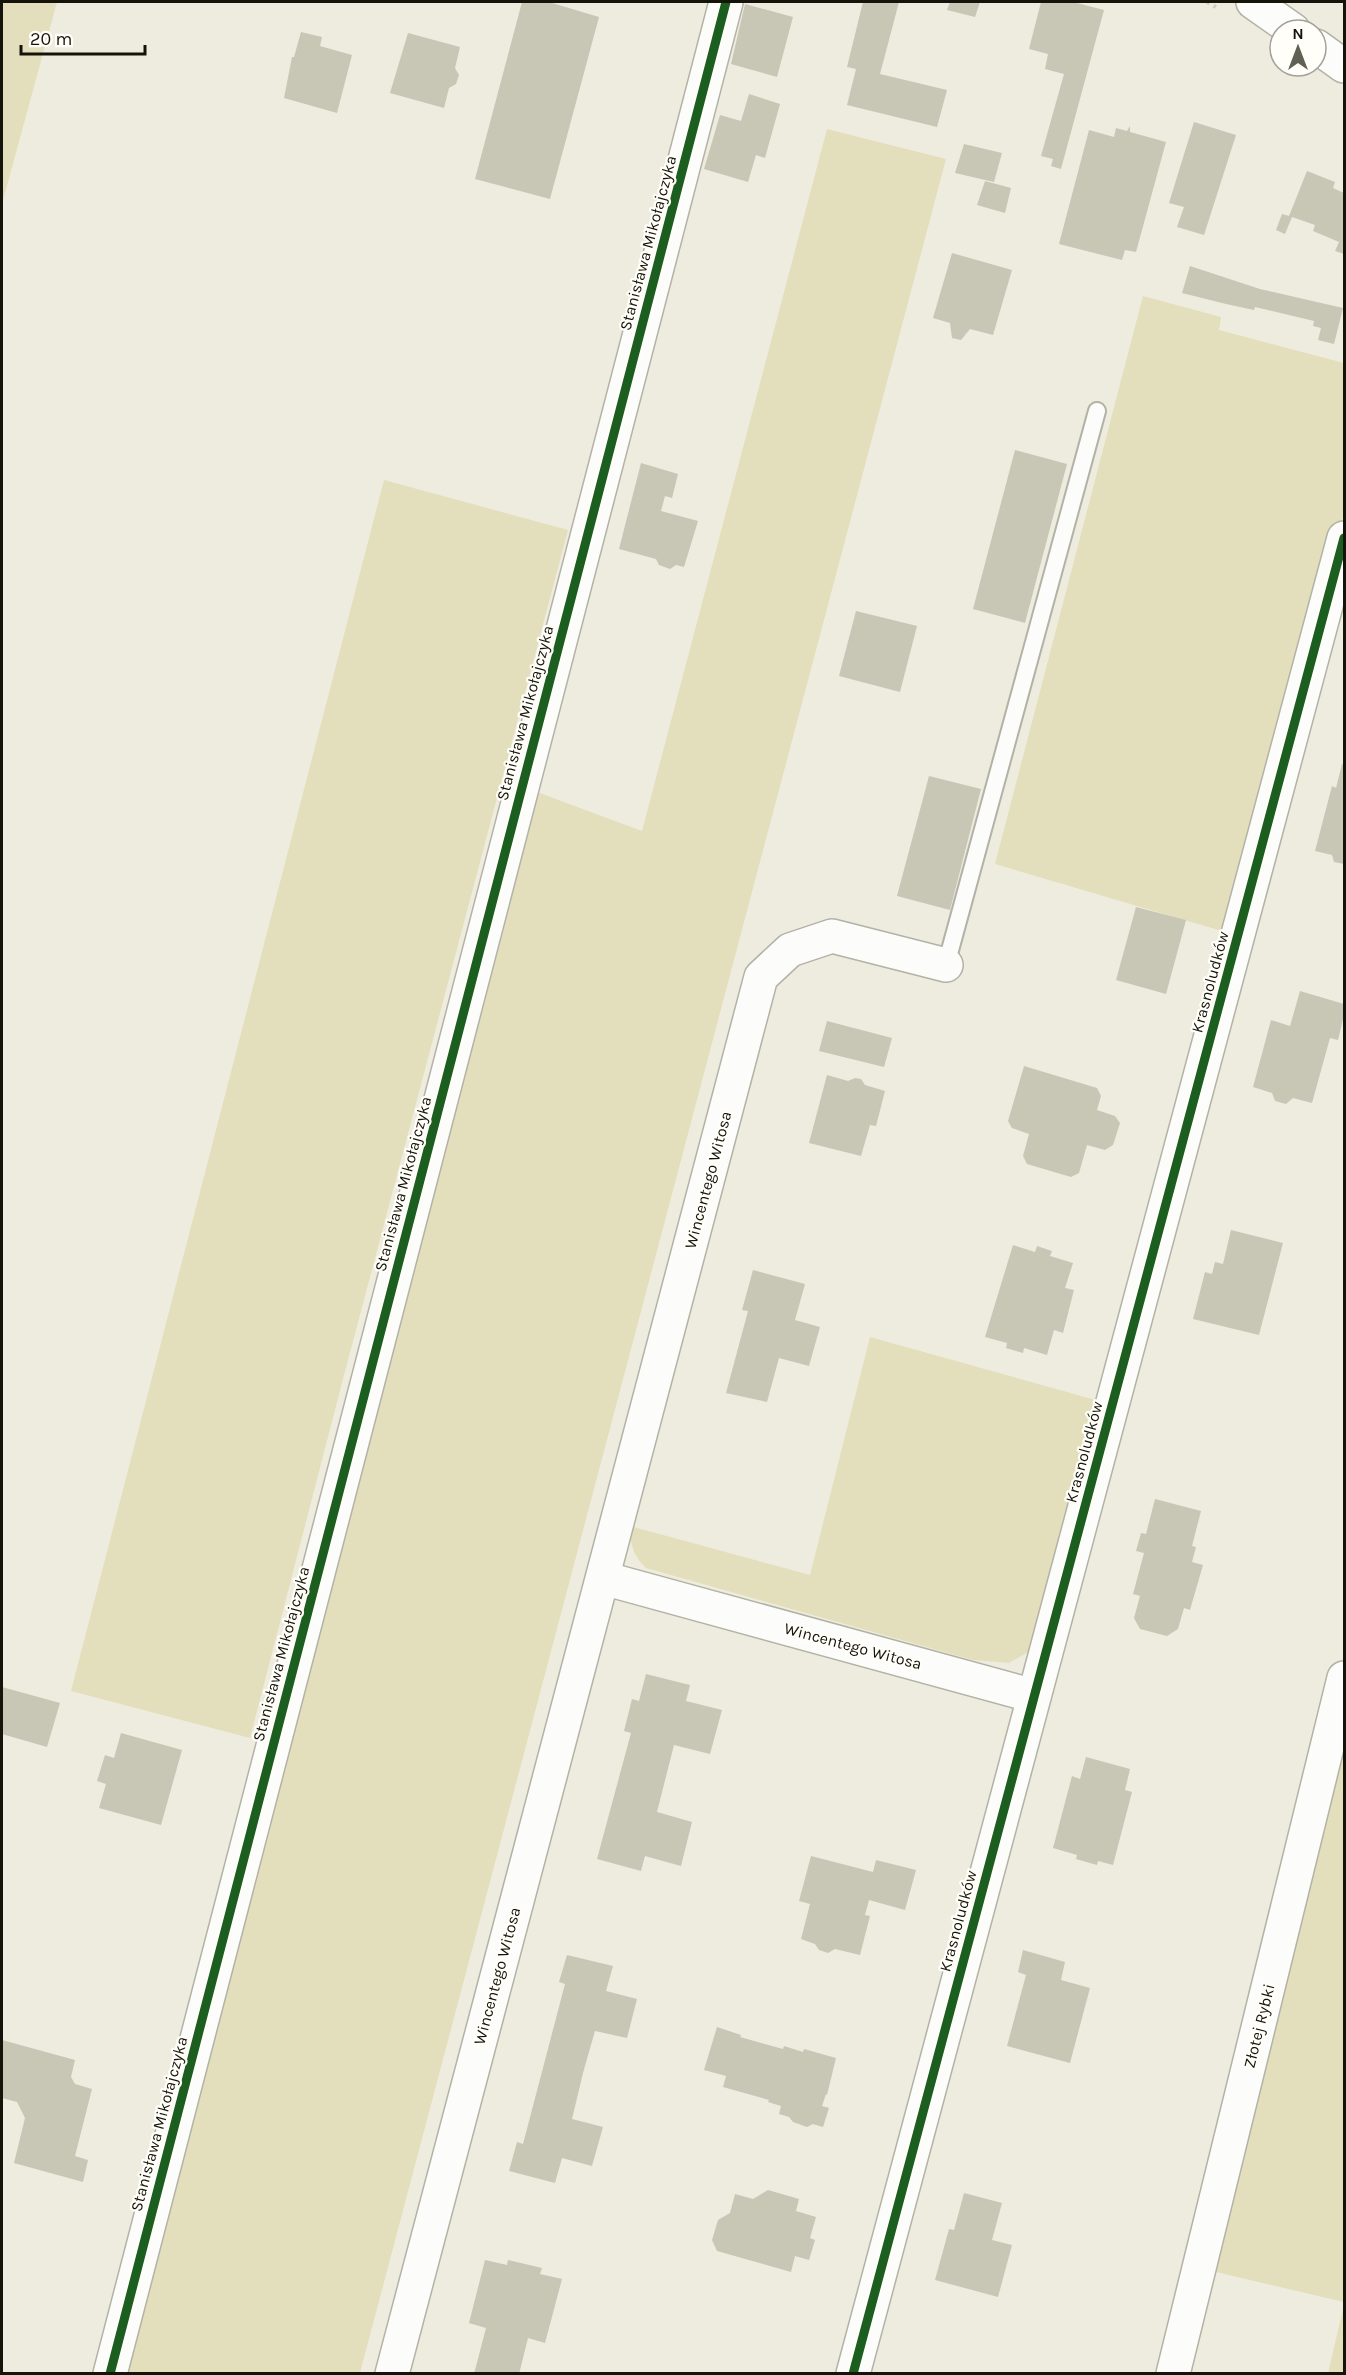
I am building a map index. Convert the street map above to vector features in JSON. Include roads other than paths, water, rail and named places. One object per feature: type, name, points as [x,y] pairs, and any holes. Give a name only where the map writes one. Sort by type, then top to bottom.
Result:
[{"type":"street","name":"Stanisława Mikołajczyka","points":[[110,2373],[726,2]]},
{"type":"street","points":[[1253,2],[1276,18]]},
{"type":"street","points":[[1328,55],[1344,66]]},
{"type":"street","name":"Krasnoludków","points":[[853,2373],[1344,538]]},
{"type":"street","name":"Wincentego Witosa","points":[[392,2373],[761,977],[790,950],[832,936],[946,964]]},
{"type":"street","name":"Wincentego Witosa","points":[[603,1578],[1034,1696]]},
{"type":"street","name":"Złotej Rybki","points":[[1173,2373],[1344,1678]]},
{"type":"lane","points":[[946,964],[1097,411]]}]
